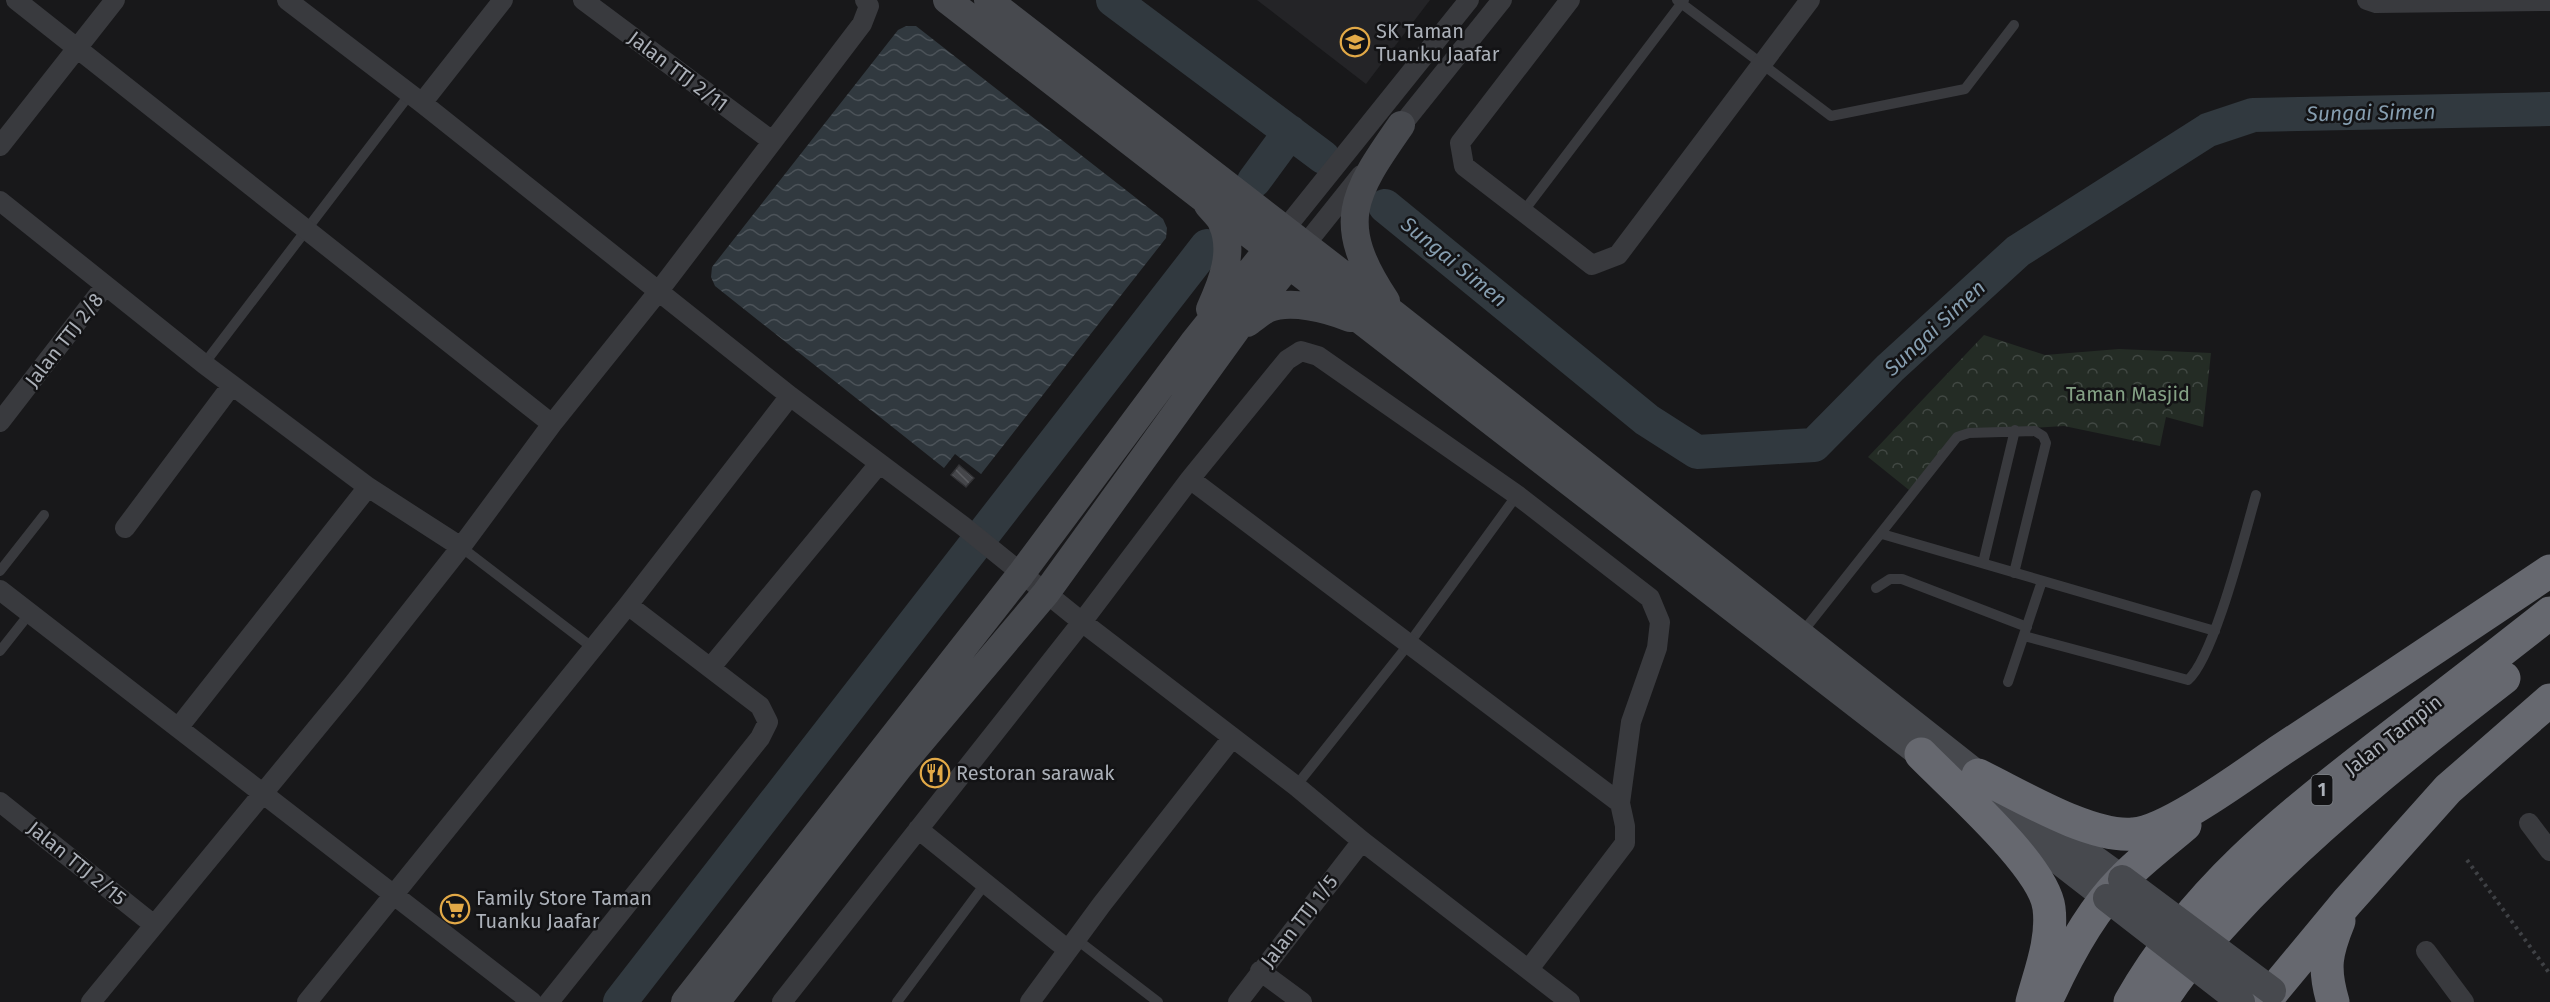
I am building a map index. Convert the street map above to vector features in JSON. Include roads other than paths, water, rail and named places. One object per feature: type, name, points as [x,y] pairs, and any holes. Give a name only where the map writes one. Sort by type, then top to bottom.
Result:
[{"type":"highway","points":[[1978,774],[2060,816],[2114,834],[2151,831],[2234,782],[2550,572]]},
{"type":"highway","name":"Jalan Tampin","points":[[2130,1002],[2174,933],[2207,893],[2275,828],[2550,613]]},
{"type":"highway","name":"Jalan Tampin","points":[[2161,1002],[2212,936],[2305,841],[2375,779],[2550,642]]},
{"type":"highway","points":[[2275,998],[2347,902],[2448,789],[2550,700]]},
{"type":"highway","points":[[1921,754],[2026,861],[2049,906],[2048,945],[2032,1002]]},
{"type":"highway","points":[[2046,1002],[2065,960],[2114,889],[2234,782]]},
{"type":"highway","points":[[2333,1002],[2326,979],[2327,950],[2347,902]]},
{"type":"street","points":[[16,0],[552,424]]},
{"type":"street","points":[[0,146],[115,0]]},
{"type":"street","points":[[287,0],[416,98],[790,396],[963,526],[1082,622],[1296,786],[1362,842],[1570,1002]]},
{"type":"street","points":[[416,98],[502,0]]},
{"type":"street","name":"Jalan TTJ 2/11","points":[[583,0],[772,141]]},
{"type":"street","points":[[947,0],[1200,194],[1287,246]]},
{"type":"street","points":[[987,0],[1287,246],[1676,550],[1794,642],[1978,774],[2114,889],[2241,1002]]},
{"type":"street","points":[[716,1002],[900,766],[1046,593],[1236,330],[1287,246],[1469,0]]},
{"type":"street","points":[[1383,320],[1354,228],[1354,212],[1367,173],[1401,125],[1502,0]]},
{"type":"street","points":[[1570,0],[1460,143],[1464,166],[1592,265],[1618,255],[1810,0]]},
{"type":"street","points":[[2367,0],[2376,3],[2550,1]]},
{"type":"street","points":[[91,1002],[353,684],[461,547],[552,424],[658,291],[862,24],[867,3]]},
{"type":"street","points":[[685,1002],[1021,574],[1193,343],[1401,125]]},
{"type":"street","points":[[1193,343],[1221,286],[1228,258],[1223,224],[1200,194]]},
{"type":"street","points":[[0,201],[232,386],[368,487],[461,547]]},
{"type":"street","name":"Jalan TTJ 2/8","points":[[0,422],[105,286]]},
{"type":"street","points":[[1236,330],[1268,309],[1306,305],[1383,320]]},
{"type":"street","points":[[782,1002],[1082,622],[1190,479],[1287,360],[1301,351],[1318,356],[1517,495],[1650,598],[1660,622],[1657,648],[1631,722],[1620,803],[1625,826],[1625,843],[1529,969]]},
{"type":"street","points":[[125,528],[232,386]]},
{"type":"street","points":[[307,1002],[628,605],[790,396]]},
{"type":"street","points":[[711,667],[879,464]]},
{"type":"street","points":[[1190,479],[1620,803]]},
{"type":"street","points":[[178,728],[368,487]]},
{"type":"street","points":[[0,590],[532,1002]]},
{"type":"street","points":[[549,1002],[760,738],[768,722],[760,706],[628,605]]},
{"type":"street","points":[[1794,642],[1921,754],[2275,998]]},
{"type":"street","points":[[1030,1002],[1072,944],[1232,738]]},
{"type":"street","name":"Jalan TTJ 2/15","points":[[0,802],[154,925]]},
{"type":"street","points":[[2529,823],[2550,851]]},
{"type":"street","points":[[918,829],[985,884],[1072,944]]},
{"type":"street","name":"Jalan TTJ 1/5","points":[[1238,1002],[1362,842]]},
{"type":"street","points":[[2426,951],[2464,1002]]},
{"type":"street","points":[[1260,971],[1302,1002]]},
{"type":"lane","points":[[1523,212],[1680,1],[1831,116],[1965,89],[2014,25]]},
{"type":"lane","points":[[204,364],[306,229],[416,98]]},
{"type":"lane","points":[[1983,563],[2015,430]]},
{"type":"lane","points":[[1794,642],[1957,437],[1969,433],[2015,430],[2035,432],[2043,436],[2046,443],[2014,573]]},
{"type":"lane","points":[[1296,786],[1408,645],[1517,495]]},
{"type":"lane","points":[[1876,588],[1890,579],[1902,579],[2025,632],[2188,680],[2195,674],[2215,631],[2256,495]]},
{"type":"lane","points":[[0,571],[44,515]]},
{"type":"lane","points":[[1882,534],[2215,631]]},
{"type":"lane","points":[[461,547],[593,648]]},
{"type":"lane","points":[[2008,682],[2042,581]]},
{"type":"lane","points":[[0,651],[30,613]]},
{"type":"lane","points":[[897,1002],[985,884]]},
{"type":"lane","points":[[1072,944],[1158,1002]]},
{"type":"water","points":[[906,26],[916,26],[1163,219],[1167,228],[1166,238],[981,474],[955,454],[944,468],[715,286],[711,277],[712,267],[898,30]]},
{"type":"waterway","name":"Sungai Simen","points":[[1113,0],[1323,157]]},
{"type":"waterway","name":"Sungai Simen","points":[[1385,206],[1647,420],[1697,452],[1814,445],[1890,368],[2018,251],[2208,130],[2253,115],[2550,109]]},
{"type":"waterway","points":[[1254,181],[1290,132]]},
{"type":"waterway","points":[[620,1002],[1207,246]]},
{"type":"place","name":"SK Taman Tuanku Jaafar","points":[[1355,42]]},
{"type":"place","name":"Restoran sarawak","points":[[935,773]]},
{"type":"place","name":"Family Store Taman Tuanku Jaafar","points":[[455,909]]},
{"type":"park label","name":"Taman Masjid","points":[[2128,394]]}]
